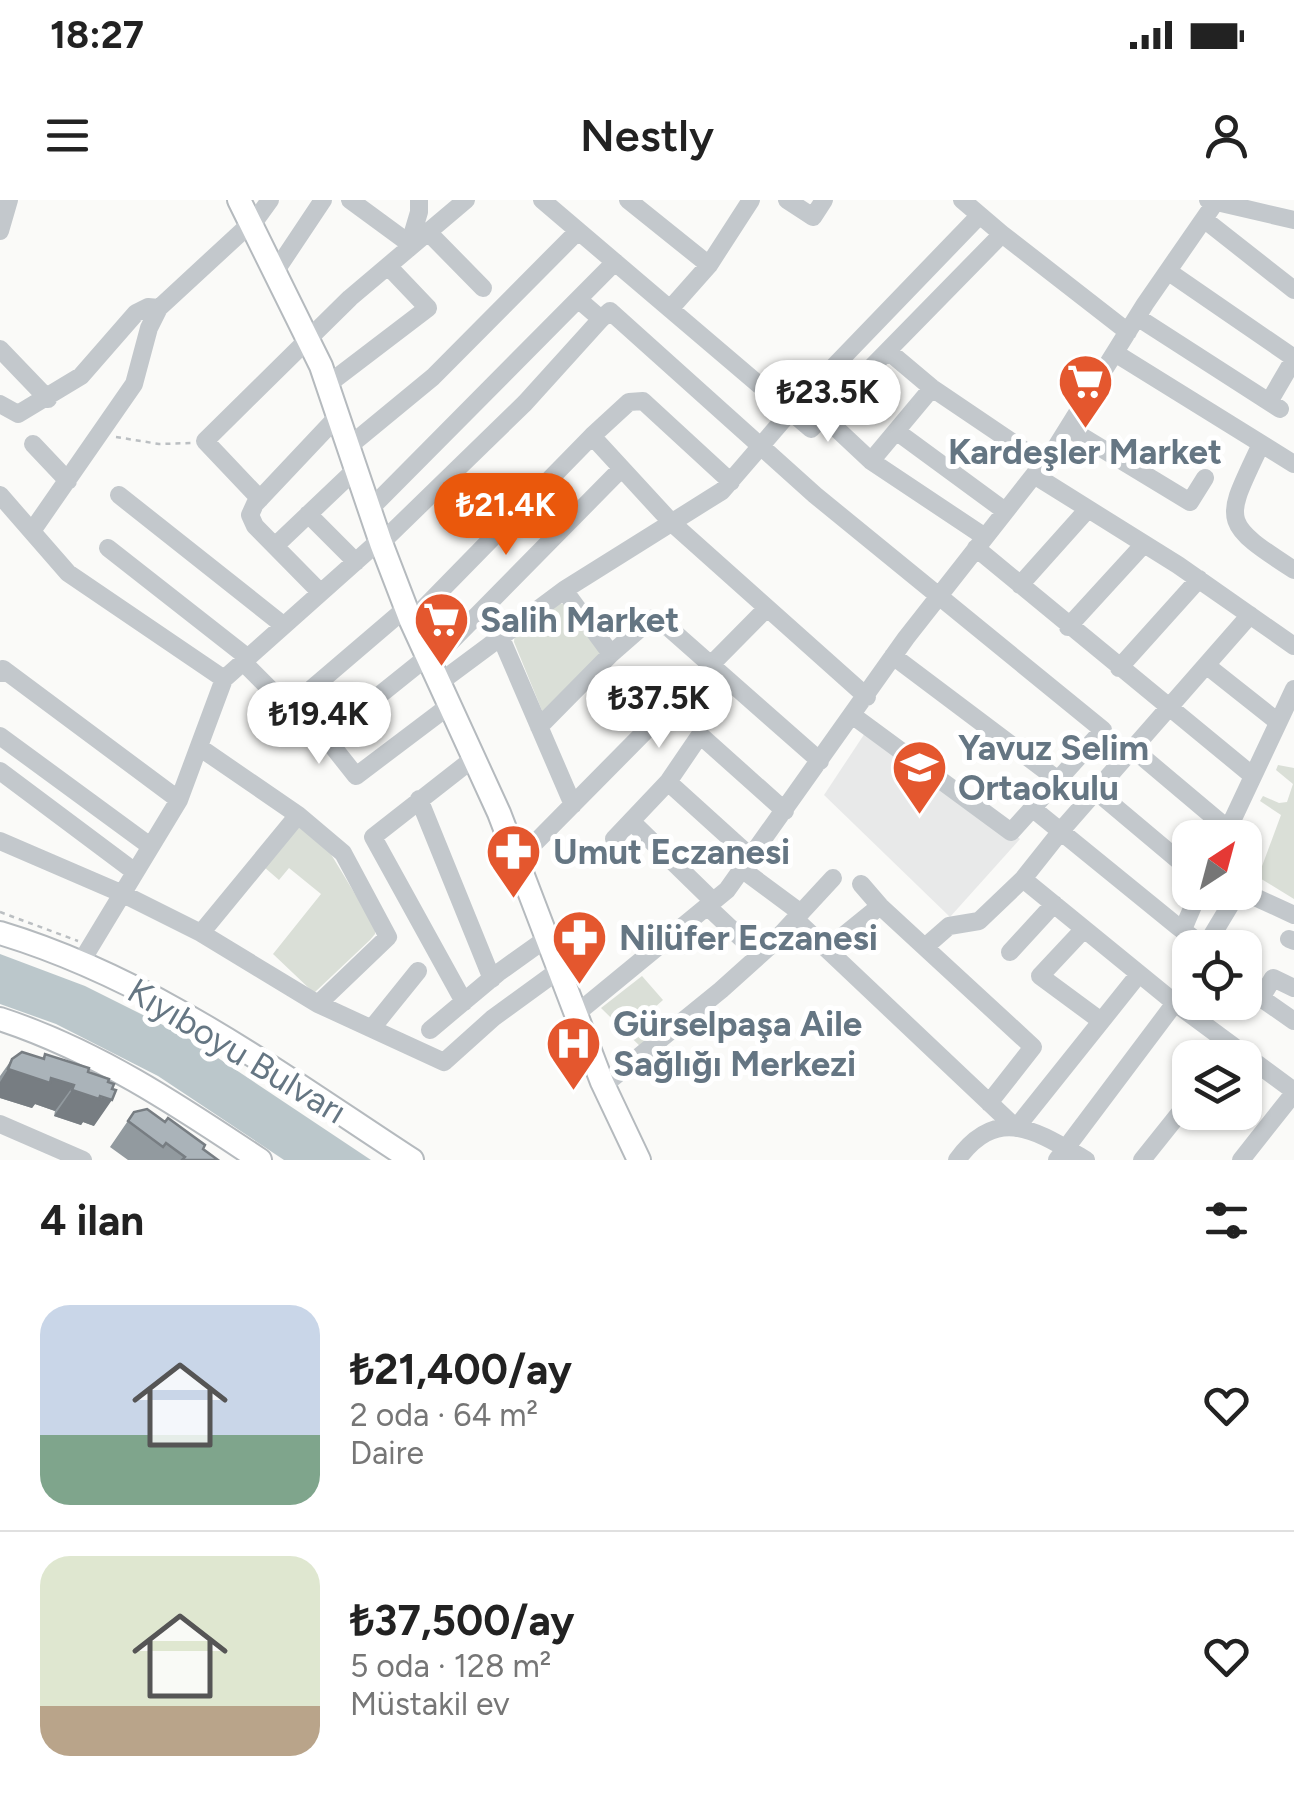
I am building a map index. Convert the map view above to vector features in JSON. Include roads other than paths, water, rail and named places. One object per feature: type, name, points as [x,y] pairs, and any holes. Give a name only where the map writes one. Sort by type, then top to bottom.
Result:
[{"type":"main road","points":[[239,200],[327,385],[408,614],[474,758],[604,1085],[640,1160]]},
{"type":"main road","name":"Kıyıboyu Bulvarı","points":[[0,934],[86,954],[211,1028],[412,1160]]},
{"type":"main road","points":[[0,1020],[94,1058],[156,1090],[260,1160]]},
{"type":"street","points":[[0,231],[9,200]]},
{"type":"street","points":[[32,530],[134,384],[159,308],[251,224],[270,200]]},
{"type":"street","points":[[274,272],[324,200]]},
{"type":"street","points":[[350,200],[409,246]]},
{"type":"street","points":[[409,246],[419,200]]},
{"type":"street","points":[[260,500],[205,441],[307,338],[466,200]]},
{"type":"street","points":[[542,200],[810,429],[1002,234]]},
{"type":"street","points":[[628,200],[709,265]]},
{"type":"street","points":[[670,309],[709,265],[751,200]]},
{"type":"street","points":[[787,200],[813,216],[824,200]]},
{"type":"street","points":[[962,200],[978,217],[1132,324],[1274,406],[1294,358],[1169,272]]},
{"type":"street","points":[[1211,206],[1294,220]]},
{"type":"street","points":[[576,1014],[710,904],[748,864],[893,656],[1068,428],[1211,206]]},
{"type":"street","points":[[1211,206],[1294,290]]},
{"type":"street","points":[[450,705],[356,776],[326,738],[432,668],[502,638],[564,590],[731,482],[790,412],[978,217]]},
{"type":"street","points":[[276,546],[308,514],[352,458],[578,231]]},
{"type":"street","points":[[428,232],[483,288]]},
{"type":"street","points":[[370,510],[615,262]]},
{"type":"street","points":[[327,385],[428,308],[388,266]]},
{"type":"street","points":[[579,300],[601,320]]},
{"type":"street","points":[[0,404],[18,414],[48,398],[81,376],[136,312],[148,306],[159,308]]},
{"type":"street","points":[[86,954],[179,800],[224,679],[380,542],[525,403],[610,311],[762,448],[1104,730],[1011,832],[852,714]]},
{"type":"street","points":[[0,349],[48,398]]},
{"type":"street","points":[[888,351],[1088,509],[1199,579],[1294,646]]},
{"type":"street","points":[[1115,353],[1294,464]]},
{"type":"street","points":[[871,460],[932,388]]},
{"type":"street","points":[[108,548],[245,660],[289,708],[408,614],[630,402],[642,401],[731,482]]},
{"type":"street","points":[[320,592],[251,520],[251,509],[338,416]]},
{"type":"street","points":[[823,416],[871,460],[981,543],[1020,585],[1253,776]]},
{"type":"street","points":[[1068,428],[1190,502],[1205,478]]},
{"type":"street","points":[[896,431],[1005,511]]},
{"type":"street","points":[[592,436],[672,523],[867,697]]},
{"type":"street","points":[[33,444],[68,481]]},
{"type":"street","points":[[1262,444],[1233,506],[1236,524],[1257,546],[1294,570]]},
{"type":"street","points":[[432,668],[620,469]]},
{"type":"street","points":[[119,494],[283,625]]},
{"type":"street","points":[[0,495],[68,573],[224,679]]},
{"type":"street","points":[[1020,585],[1088,509]]},
{"type":"street","points":[[308,514],[356,562]]},
{"type":"street","points":[[1068,626],[1144,544]]},
{"type":"street","points":[[1119,668],[1199,579]]},
{"type":"street","points":[[564,590],[611,654]]},
{"type":"street","points":[[517,861],[766,608]]},
{"type":"street","points":[[925,948],[949,926],[979,921],[1023,879],[1250,615]]},
{"type":"street","points":[[540,727],[650,620],[669,628],[820,761]]},
{"type":"street","points":[[502,638],[573,805]]},
{"type":"street","points":[[893,656],[1058,780]]},
{"type":"street","points":[[1206,665],[1278,722]]},
{"type":"street","points":[[0,672],[3,669],[179,800]]},
{"type":"street","points":[[1232,820],[1294,688]]},
{"type":"street","points":[[614,840],[668,782],[700,735],[785,810]]},
{"type":"street","points":[[0,736],[150,846]]},
{"type":"street","points":[[199,748],[298,816],[343,853],[388,937],[318,1004]]},
{"type":"street","points":[[1132,749],[1211,820]]},
{"type":"street","points":[[343,853],[373,838],[474,758]]},
{"type":"street","points":[[0,771],[135,872]]},
{"type":"street","points":[[668,782],[828,950],[1016,1128]]},
{"type":"street","points":[[1096,791],[1172,855]]},
{"type":"street","points":[[419,798],[492,978]]},
{"type":"street","points":[[1032,808],[1205,947],[1229,910]]},
{"type":"street","points":[[201,932],[298,816]]},
{"type":"street","points":[[631,822],[760,956]]},
{"type":"street","points":[[373,838],[464,1002]]},
{"type":"street","points":[[0,841],[201,932],[318,1004],[444,1062],[493,1018],[559,970]]},
{"type":"street","points":[[604,1085],[760,956],[833,878]]},
{"type":"street","points":[[1023,879],[1172,1001]]},
{"type":"street","points":[[862,884],[880,906],[1033,1047],[989,1103]]},
{"type":"street","points":[[1262,901],[1294,914]]},
{"type":"street","points":[[1010,952],[1054,904]]},
{"type":"street","points":[[828,950],[880,906]]},
{"type":"street","points":[[1177,926],[1184,927],[1191,910]]},
{"type":"street","points":[[1084,929],[1040,976],[1101,1021]]},
{"type":"street","points":[[430,1030],[547,938]]},
{"type":"street","points":[[372,1028],[418,970]]},
{"type":"street","points":[[1016,1128],[1138,974]]},
{"type":"street","points":[[1294,988],[1273,978],[1261,998],[1294,1021]]},
{"type":"street","points":[[1061,1154],[1172,1006]]},
{"type":"street","points":[[1193,1020],[1216,1040]]},
{"type":"street","points":[[1241,1160],[1294,1092],[1262,1072]]},
{"type":"street","points":[[1142,1160],[1172,1122]]},
{"type":"street","points":[[0,1124],[83,1160]]},
{"type":"street","points":[[957,1160],[984,1131],[1006,1126],[1040,1134],[1061,1154],[1086,1160]]},
{"type":"place","name":"Kardeşler Market","points":[[1085,430]]},
{"type":"place","name":"Salih Market","points":[[441,669]]},
{"type":"place","name":"Yavuz Selim Ortaokulu","points":[[919,817]]},
{"type":"place","name":"Umut Eczanesi","points":[[514,901]]},
{"type":"place","name":"Nilüfer Eczanesi","points":[[580,987]]},
{"type":"place","name":"Gürselpaşa Aile Sağlığı Merkezi","points":[[574,1093]]}]
